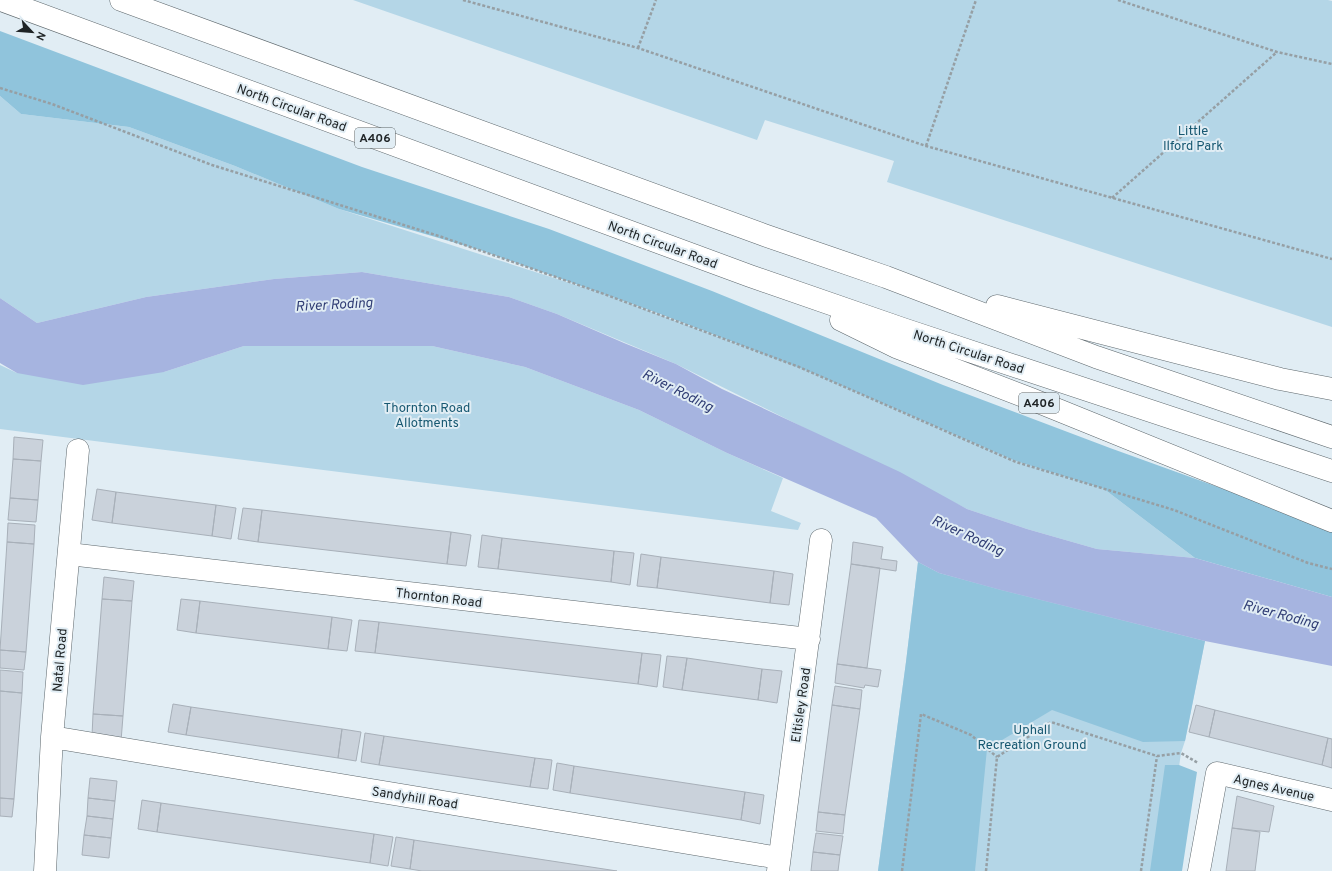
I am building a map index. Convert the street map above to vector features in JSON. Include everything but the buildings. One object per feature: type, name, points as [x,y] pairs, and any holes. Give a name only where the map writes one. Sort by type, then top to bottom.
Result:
[{"type":"main road","name":"North Circular Road","points":[[1,0],[750,276],[903,329],[1332,471]]},
{"type":"main road","points":[[121,0],[764,235],[886,277],[1096,357],[1332,437]]},
{"type":"main road","name":"A406","points":[[750,276],[896,347],[1031,399],[1332,521]]},
{"type":"main road","points":[[886,277],[1280,379],[1332,390]]},
{"type":"main road","name":"Natal Road","points":[[44,871],[52,737],[78,450]]},
{"type":"main road","name":"Eltisley Road","points":[[779,864],[821,540]]},
{"type":"main road","name":"Thornton Road","points":[[69,554],[809,639]]},
{"type":"main road","name":"Sandyhill Road","points":[[52,737],[779,864]]},
{"type":"main road","points":[[1199,871],[1217,773]]},
{"type":"main road","name":"Agnes Avenue","points":[[1217,773],[1332,800]]},
{"type":"path","points":[[463,0],[638,48],[926,146],[1332,259]]},
{"type":"path","points":[[638,48],[656,0]]},
{"type":"path","points":[[926,146],[976,0]]},
{"type":"path","points":[[1118,0],[1277,52],[1332,64]]},
{"type":"path","points":[[1112,198],[1277,52]]},
{"type":"path","points":[[0,88],[52,104],[212,165],[439,236],[604,294],[799,367],[1016,462],[1174,510],[1308,563],[1332,569]]},
{"type":"path","points":[[902,871],[922,714],[972,735],[997,757]]},
{"type":"path","points":[[997,757],[1051,722],[1157,756],[1181,753],[1217,773]]},
{"type":"path","points":[[1141,871],[1157,756]]},
{"type":"path","points":[[986,871],[997,757]]},
{"type":"green space","name":"Little Ilford Park","points":[[353,0],[1332,1],[1332,327],[887,182],[894,161],[765,120],[757,140]]},
{"type":"green space","points":[[0,96],[21,114],[129,127],[235,166],[339,209],[604,294],[799,367],[1013,460],[1104,489],[1195,558],[1097,549],[1027,529],[967,509],[676,364],[557,314],[509,297],[362,272],[274,279],[146,297],[37,323],[0,298]]},
{"type":"green space","name":"Thornton Road Allotments","points":[[244,346],[432,346],[525,367],[639,410],[727,453],[783,478],[771,511],[801,523],[798,530],[0,429],[0,365],[17,373],[164,372]]},
{"type":"green space","name":"Uphall Recreation Ground","points":[[918,562],[939,573],[1205,641],[1185,741],[1181,753],[1164,871],[878,871]]},
{"type":"shaded area","points":[[0,31],[362,167],[549,229],[712,291],[943,385],[1110,448],[1332,528],[1332,597],[1195,558],[1104,489],[1013,460],[808,371],[660,314],[480,250],[339,209],[235,166],[129,127],[21,114],[0,96]]},
{"type":"shaded area","name":"Uphall Recreation Ground","points":[[918,562],[939,573],[1205,641],[1185,741],[1143,742],[1052,710],[987,749],[975,871],[878,871]]},
{"type":"shaded area","points":[[1165,765],[1179,765],[1197,772],[1182,871],[1150,871]]},
{"type":"water","name":"River Roding","points":[[362,272],[509,297],[557,314],[676,364],[722,389],[900,472],[967,509],[1027,529],[1097,549],[1195,558],[1332,597],[1332,666],[1205,641],[939,573],[918,562],[876,518],[727,453],[639,410],[525,367],[432,346],[244,346],[164,372],[83,385],[17,373],[0,363],[0,298],[37,323],[146,297],[274,279]]}]
